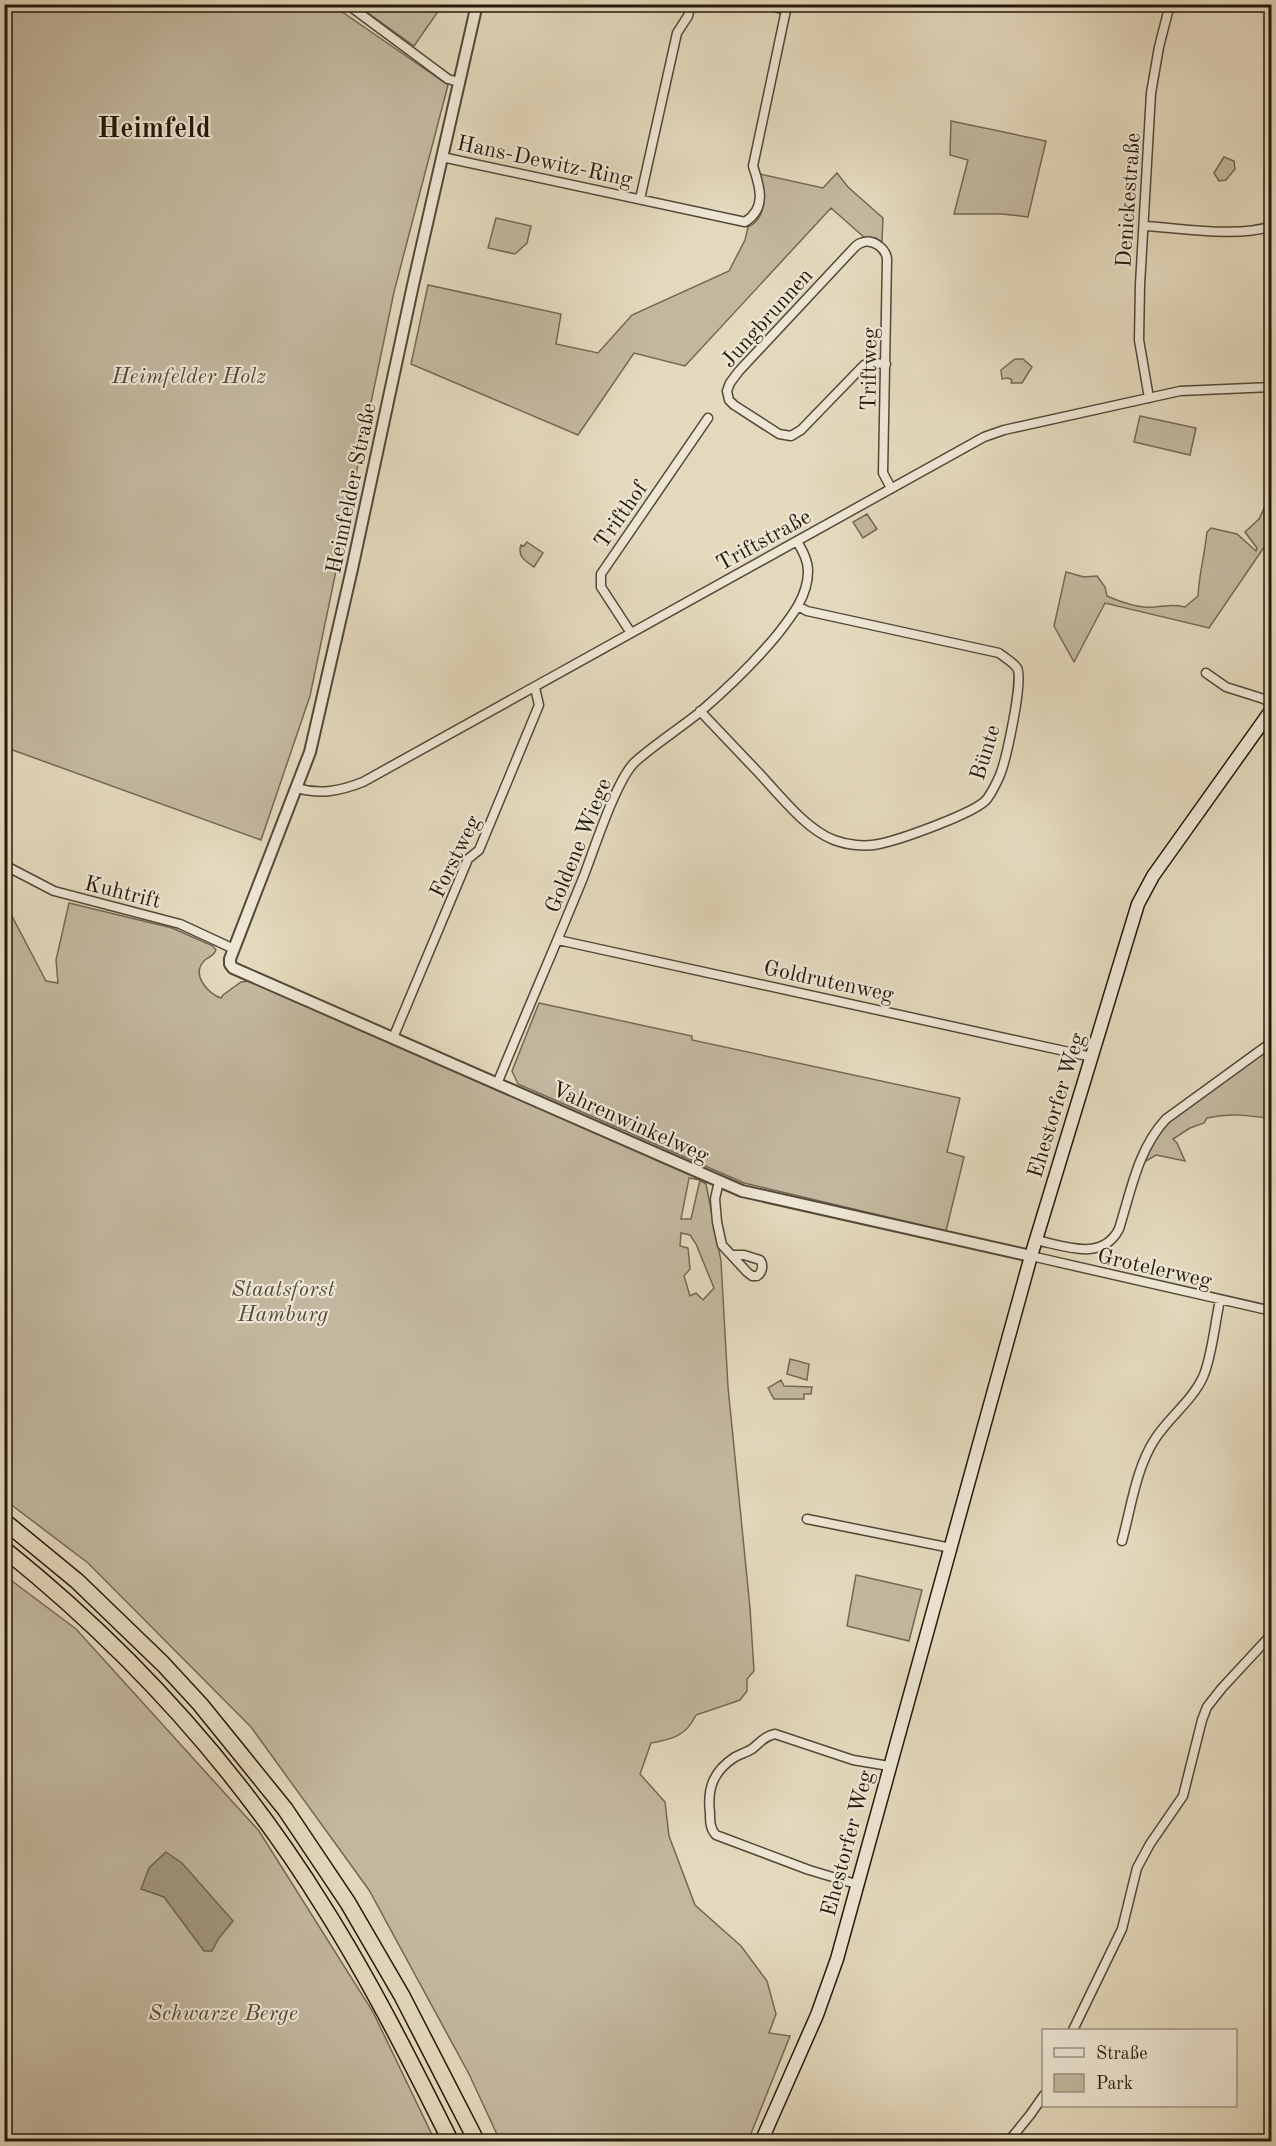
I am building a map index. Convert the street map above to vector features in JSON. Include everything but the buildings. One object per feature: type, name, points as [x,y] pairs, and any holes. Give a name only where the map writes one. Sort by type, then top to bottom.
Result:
[{"type":"highway","points":[[4,1521],[77,1581],[163,1664],[200,1704],[285,1809],[348,1903],[402,1996],[477,2142]]},
{"type":"highway","points":[[4,1549],[40,1578],[116,1647],[217,1757],[267,1823],[323,1906],[383,2009],[451,2142]]},
{"type":"main road","name":"Ehestorfer Weg","points":[[761,2142],[822,2003],[842,1942],[856,1884],[1031,1256],[1134,916],[1148,883],[1272,709]]},
{"type":"street","points":[[347,4],[448,79],[459,82]]},
{"type":"street","name":"Heimfelder Straße","points":[[233,968],[229,961],[309,752],[348,589],[477,4]]},
{"type":"street","name":"Hans-Dewitz-Ring","points":[[640,199],[674,44],[677,33],[688,15],[690,4]]},
{"type":"street","name":"Hans-Dewitz-Ring","points":[[442,157],[746,222],[756,213],[761,202],[761,193],[753,166],[786,10],[763,4]]},
{"type":"street","name":"Denickestraße","points":[[1149,398],[1138,331],[1151,93],[1170,4]]},
{"type":"street","points":[[1144,226],[1240,232],[1257,231],[1272,226]]},
{"type":"street","name":"Jungbrunnen","points":[[884,250],[874,243],[866,242],[860,243],[853,249],[734,377],[728,387],[728,396],[731,403],[776,433],[790,436],[801,430],[864,365],[886,364]]},
{"type":"street","name":"Triftweg","points":[[884,250],[887,259],[883,473],[891,488]]},
{"type":"street","name":"Triftstraße","points":[[297,788],[317,793],[338,790],[363,782],[984,436],[1180,391],[1272,387]]},
{"type":"street","name":"Trifthof","points":[[632,633],[602,587],[602,574],[708,418]]},
{"type":"street","name":"Goldene Wiege","points":[[497,1084],[618,789],[633,764],[752,666],[788,622],[805,590],[808,570],[806,559],[797,541]]},
{"type":"street","name":"Bünte","points":[[700,711],[790,806],[817,831],[832,840],[877,845],[940,823],[986,801],[1004,761],[1018,694],[1017,668],[999,653],[807,611],[798,606]]},
{"type":"street","points":[[1206,673],[1226,687],[1264,699],[1272,704]]},
{"type":"street","name":"Forstweg","points":[[393,1038],[468,859],[479,850],[539,705],[535,688]]},
{"type":"street","name":"Kuhtrift","points":[[4,865],[54,891],[180,924],[234,949]]},
{"type":"street","name":"Goldrutenweg","points":[[558,940],[1092,1057]]},
{"type":"street","name":"Vahrenwinkelweg","points":[[233,968],[742,1191],[1031,1256]]},
{"type":"street","points":[[1036,1240],[1086,1250],[1106,1245],[1113,1240],[1119,1229],[1144,1149],[1155,1131],[1166,1119],[1272,1042]]},
{"type":"street","points":[[719,1181],[716,1199],[717,1222],[722,1245],[732,1255]]},
{"type":"street","name":"Grotelerweg","points":[[1031,1256],[1272,1311]]},
{"type":"street","points":[[1122,1541],[1143,1464],[1150,1449],[1174,1414],[1198,1387],[1204,1374],[1220,1300]]},
{"type":"street","points":[[807,1519],[951,1548]]},
{"type":"street","points":[[1074,2029],[1122,1929],[1137,1868],[1145,1852],[1183,1796],[1207,1707],[1216,1694],[1272,1634]]},
{"type":"street","points":[[856,1884],[809,1870],[716,1835],[711,1828],[708,1800],[710,1790],[715,1777],[724,1765],[769,1735],[775,1734],[853,1760],[889,1766]]},
{"type":"street","points":[[1008,2142],[1042,2098]]},
{"type":"green space","name":"Heimfelder Holz","points":[[5,4],[332,5],[448,85],[394,292],[310,696],[261,840],[7,748],[5,753]]},
{"type":"green space","points":[[357,5],[425,5],[437,13],[414,46]]},
{"type":"green space","points":[[951,121],[1046,141],[1028,217],[1002,214],[954,214],[968,160],[950,155]]},
{"type":"green space","points":[[1224,157],[1234,161],[1235,169],[1226,180],[1219,181],[1214,173]]},
{"type":"green space","points":[[837,173],[848,187],[883,218],[882,242],[876,238],[865,238],[831,208],[685,366],[634,353],[578,435],[411,364],[428,285],[561,314],[556,344],[598,353],[632,315],[729,271],[745,240],[748,227],[755,223],[762,211],[763,188],[760,174],[823,188]]},
{"type":"green space","points":[[496,218],[531,226],[527,243],[515,254],[488,248]]},
{"type":"green space","points":[[1015,359],[1023,359],[1032,367],[1022,383],[1011,383],[1012,380],[1008,378],[1002,379],[1001,370]]},
{"type":"green space","points":[[1140,416],[1196,428],[1190,455],[1134,442]]},
{"type":"green space","points":[[1271,493],[1271,532],[1267,543],[1209,628],[1105,603],[1074,662],[1054,626],[1066,572],[1084,577],[1097,576],[1105,587],[1107,596],[1124,603],[1143,607],[1173,605],[1185,607],[1198,596],[1207,532],[1211,528],[1237,534],[1256,551],[1257,548],[1245,532],[1259,519]]},
{"type":"green space","points":[[867,514],[877,529],[863,538],[853,522]]},
{"type":"green space","points":[[527,542],[543,553],[534,567],[525,560],[520,552],[521,545],[524,546]]},
{"type":"green space","name":"Staatsforst Hamburg","points":[[4,901],[46,981],[58,983],[56,960],[69,903],[172,928],[213,946],[216,950],[205,960],[199,971],[202,983],[216,996],[221,998],[241,982],[250,981],[692,1175],[700,1180],[706,1184],[721,1261],[728,1387],[754,1671],[747,1679],[747,1691],[740,1700],[696,1715],[683,1732],[666,1740],[651,1743],[640,1774],[665,1802],[669,1836],[695,1905],[741,1946],[767,1981],[776,2014],[769,2033],[790,2036],[748,2141],[500,2141],[469,2074],[369,1890],[251,1727],[88,1563],[5,1500]],"holes":[[[689,1178],[700,1180],[691,1219],[681,1219]],[[681,1233],[690,1235],[714,1288],[703,1300],[696,1293],[690,1296],[684,1276],[690,1269],[688,1248],[680,1246]]]},
{"type":"green space","points":[[539,1003],[692,1036],[692,1040],[960,1098],[947,1152],[964,1157],[946,1231],[744,1183],[518,1084],[512,1071]]},
{"type":"green space","points":[[1271,1042],[1271,1119],[1239,1115],[1207,1118],[1204,1123],[1190,1128],[1173,1139],[1185,1161],[1156,1155],[1139,1165],[1155,1131]]},
{"type":"green space","points":[[790,1359],[809,1364],[807,1380],[787,1374]]},
{"type":"green space","points":[[781,1380],[784,1386],[812,1387],[811,1394],[804,1394],[804,1399],[774,1399],[768,1388]]},
{"type":"green space","name":"Schwarze Berge","points":[[4,1575],[76,1629],[259,1831],[373,2012],[435,2141],[5,2141]]},
{"type":"green space","points":[[856,1575],[922,1590],[909,1641],[847,1626]]},
{"type":"shaded area","points":[[166,1852],[182,1863],[233,1921],[212,1951],[204,1951],[164,1897],[141,1889],[149,1868]]},
{"type":"district","name":"Heimfeld","points":[[154,127]]}]
